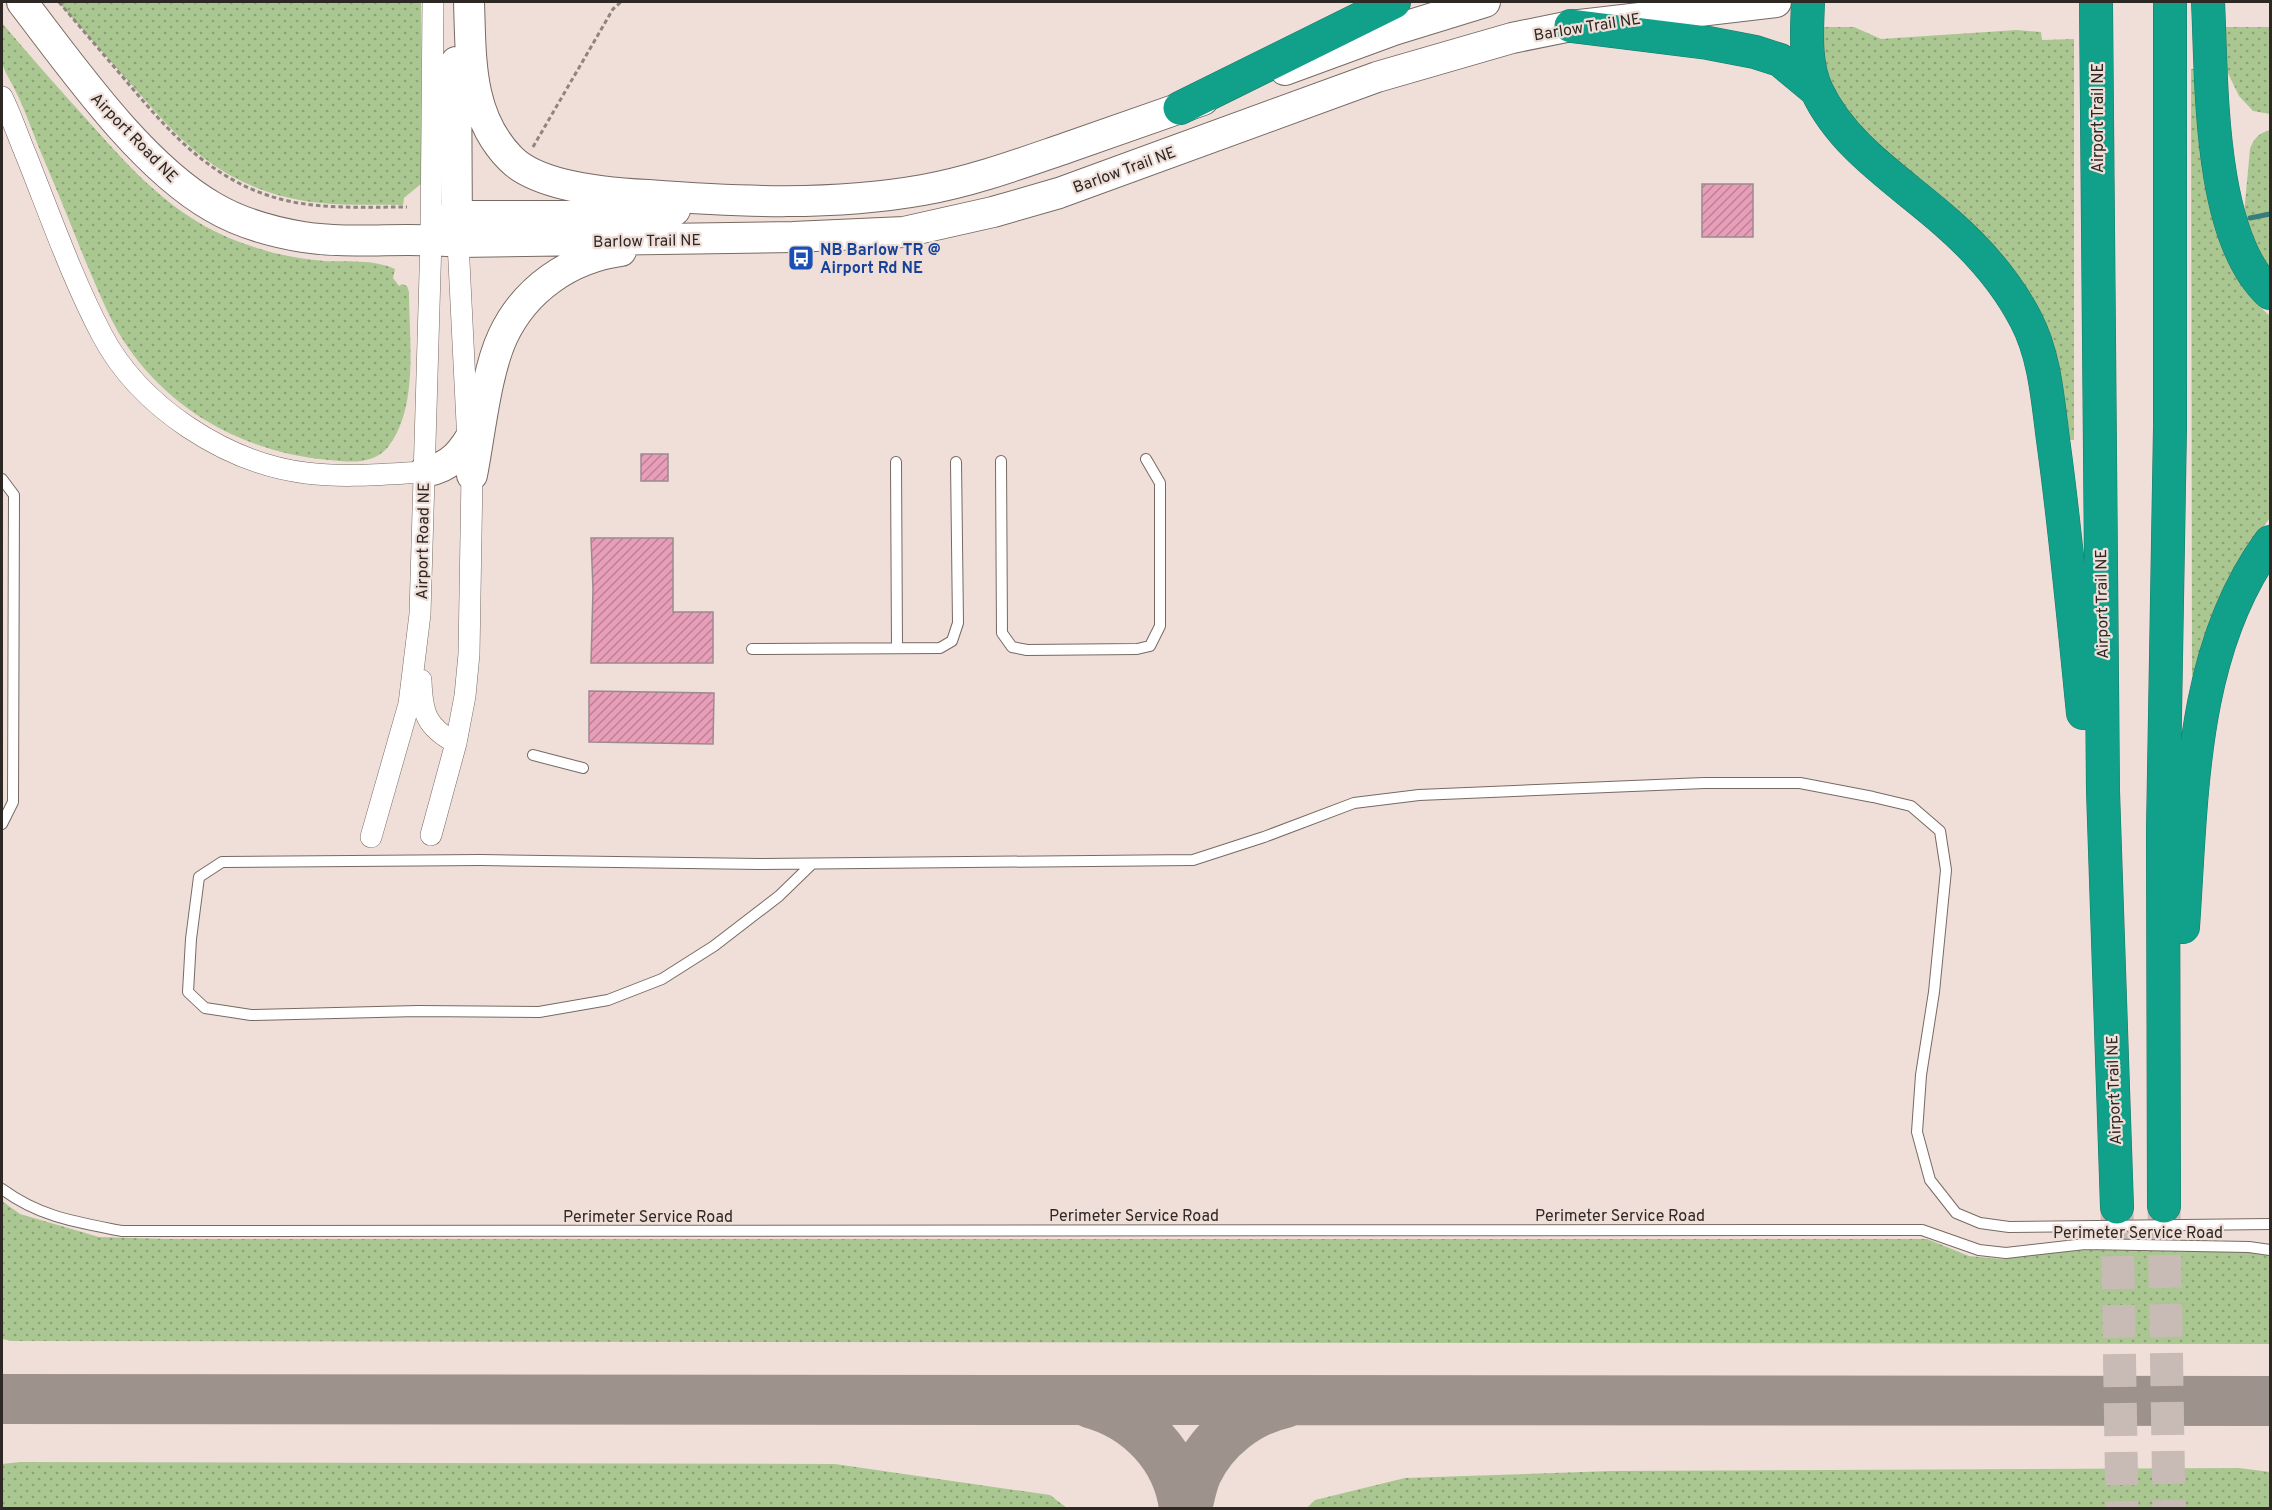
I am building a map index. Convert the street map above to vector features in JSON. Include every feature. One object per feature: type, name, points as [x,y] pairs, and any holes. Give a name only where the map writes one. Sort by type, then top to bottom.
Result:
[{"type":"highway","points":[[1180,108],[1394,2]]},
{"type":"highway","points":[[1808,2],[1807,51],[1816,90],[1827,110],[1849,137],[1881,168],[1972,245],[1997,276],[2026,320],[2040,360],[2048,403],[2089,766],[2103,791]]},
{"type":"highway","name":"Airport Trail NE","points":[[2096,2],[2103,791],[2117,1207]]},
{"type":"highway","points":[[2164,1206],[2163,830],[2170,428],[2170,2]]},
{"type":"highway","points":[[2208,2],[2221,187],[2245,257],[2271,293]]},
{"type":"highway","points":[[1571,26],[1708,43],[1755,52],[1780,60],[1816,90]]},
{"type":"highway","points":[[2164,1129],[2195,768],[2206,694],[2224,628],[2245,581],[2271,542]]},
{"type":"main road","name":"Airport Road NE","points":[[22,2],[82,82],[130,136],[169,174],[213,208],[274,231],[327,240],[448,232]]},
{"type":"main road","points":[[458,2],[448,232],[633,216],[737,202],[846,198],[924,190],[991,174],[1394,30],[1485,2]]},
{"type":"main road","points":[[469,2],[474,85],[482,117],[501,148],[521,168],[549,179],[596,189],[629,194],[737,202]]},
{"type":"main road","name":"Barlow Trail NE","points":[[448,232],[712,239],[904,232],[950,223],[1059,193],[1377,77],[1512,38],[1571,26],[1776,2]]},
{"type":"main road","name":"Airport Road NE","points":[[2,7],[82,82]]},
{"type":"main road","points":[[424,472],[444,466],[458,457],[468,443],[478,424],[502,338],[524,303],[552,277],[584,259],[602,254],[712,239]]},
{"type":"main road","points":[[472,475],[489,387]]},
{"type":"street","name":"Airport Road NE","points":[[371,837],[409,704],[420,614],[424,472],[448,232],[433,2]]},
{"type":"street","points":[[2,97],[84,297],[103,337],[126,370],[153,399],[174,417],[216,444],[254,461],[283,469],[336,475],[424,472]]},
{"type":"street","points":[[431,835],[456,743],[465,696],[469,654],[472,475],[448,232]]},
{"type":"street","points":[[420,614],[421,696],[424,712],[432,728],[456,743]]},
{"type":"lane","points":[[1001,462],[1002,633],[1012,647],[1027,650],[1137,649],[1150,646],[1160,626],[1160,483],[1146,459]]},
{"type":"lane","points":[[896,462],[897,648]]},
{"type":"lane","points":[[752,649],[940,648],[952,641],[958,623],[957,462]]},
{"type":"lane","points":[[2,479],[14,495],[13,802],[2,824]]},
{"type":"lane","points":[[533,754],[583,768]]},
{"type":"lane","points":[[812,864],[779,896],[714,946],[662,979],[608,1000],[539,1012],[418,1011],[251,1015],[205,1008],[188,992],[191,939],[199,877],[222,862],[480,860],[812,864],[1193,860],[1264,837],[1354,803],[1419,795],[1704,783],[1800,783],[1911,806],[1940,831],[1946,870],[1934,992],[1921,1075],[1917,1132],[1930,1180],[1956,1213],[1980,1223],[2009,1227],[2271,1224]]},
{"type":"lane","name":"Perimeter Service Road","points":[[2,1189],[20,1202],[62,1219],[122,1232],[1922,1230],[1979,1250],[2006,1252],[2085,1244],[2249,1247],[2271,1250]]},
{"type":"path","points":[[59,2],[166,128],[192,153],[226,176],[259,192],[308,204],[407,207]]},
{"type":"path","points":[[528,156],[613,9],[621,2]]},
{"type":"green space","points":[[58,2],[421,2],[422,183],[404,198],[403,205],[361,205],[304,201],[263,190],[240,180],[219,169],[182,139]]},
{"type":"green space","points":[[2,23],[126,162],[163,197],[184,213],[230,238],[273,253],[324,261],[369,262],[395,269],[393,278],[399,286],[402,284],[407,286],[409,292],[410,372],[404,413],[398,431],[382,453],[368,460],[329,460],[300,456],[245,440],[194,413],[151,376],[132,353],[106,308],[23,107],[3,67],[1,59]]},
{"type":"green space","points":[[1822,27],[1854,27],[1881,39],[2017,30],[2041,32],[2042,40],[2074,39],[2074,440],[2066,440],[2042,329],[1873,147],[1826,79]]},
{"type":"green space","points":[[2222,27],[2270,27],[2270,114],[2253,111],[2239,96],[2225,67]]},
{"type":"green space","points":[[2191,69],[2200,69],[2206,169],[2210,202],[2218,234],[2230,264],[2247,292],[2270,316],[2270,518],[2258,533],[2200,675],[2192,675]]},
{"type":"green space","points":[[2270,130],[2270,268],[2258,251],[2244,214],[2250,149],[2257,136]]},
{"type":"green space","points":[[2,1201],[20,1214],[99,1237],[166,1239],[1927,1239],[1969,1256],[2003,1259],[2053,1251],[2131,1249],[2232,1251],[2270,1255],[2270,1344],[12,1341],[2,1339]]},
{"type":"green space","points":[[20,1462],[835,1464],[1050,1495],[1067,1508],[2,1508],[2,1464]]},
{"type":"green space","points":[[2239,1468],[2270,1472],[2270,1508],[1307,1508],[1315,1500],[1405,1478],[1611,1471]]},
{"type":"building","points":[[1702,184],[1753,184],[1753,237],[1702,237]]},
{"type":"building","points":[[641,454],[668,454],[668,481],[641,481]]},
{"type":"building","points":[[591,538],[673,538],[673,612],[713,612],[713,663],[591,663],[593,590]]},
{"type":"building","points":[[589,691],[714,693],[713,744],[589,742]]},
{"type":"waterway","points":[[2250,218],[2270,214]]},
{"type":"taxiway","points":[[2,1399],[2270,1401]]},
{"type":"taxiway","points":[[1090,1403],[1125,1418],[1153,1441],[1174,1472],[1184,1508]]},
{"type":"taxiway","points":[[1187,1508],[1197,1473],[1212,1448],[1245,1419],[1285,1403]]},
{"type":"tunnel","points":[[2164,1206],[2169,1508]]},
{"type":"tunnel","points":[[2117,1207],[2122,1508]]},
{"type":"place","name":"NB Barlow TR @ Airport Rd NE","points":[[801,258]]}]
